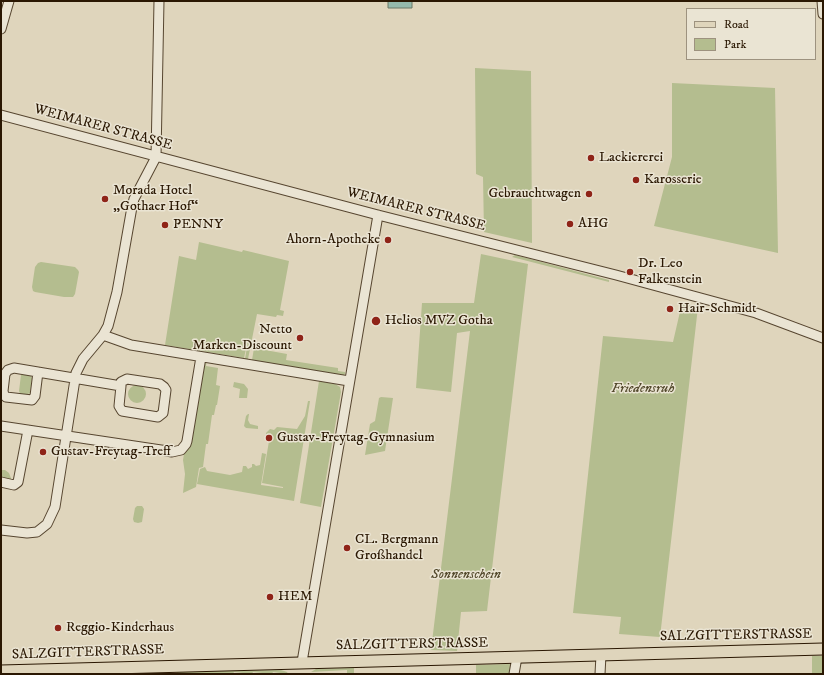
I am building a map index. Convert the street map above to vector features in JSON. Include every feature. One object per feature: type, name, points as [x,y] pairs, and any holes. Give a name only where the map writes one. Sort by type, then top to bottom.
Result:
[{"type":"main road","name":"SALZGITTERSTRASSE","points":[[1,671],[823,649]]},
{"type":"street","points":[[1,29],[9,1]]},
{"type":"street","points":[[1,530],[32,533],[41,530],[47,524],[52,514],[57,497],[78,367],[103,335],[112,316],[134,199],[156,157],[159,1]]},
{"type":"street","points":[[822,1],[823,14]]},
{"type":"street","name":"WEIMARER STRASSE","points":[[1,115],[156,157],[616,275],[750,311],[823,338]]},
{"type":"street","points":[[302,662],[378,215]]},
{"type":"street","points":[[103,335],[131,346],[349,381]]},
{"type":"street","points":[[1,426],[172,452],[181,450],[187,441],[201,357]]},
{"type":"street","points":[[38,372],[35,396],[32,400],[6,397],[4,395],[5,374],[8,370],[14,368],[38,372],[75,379],[121,386]]},
{"type":"street","points":[[127,379],[160,384],[166,390],[163,413],[158,416],[122,411],[119,406],[121,386],[122,382],[127,379]]},
{"type":"street","points":[[1,482],[14,485],[18,482],[28,430]]},
{"type":"street","points":[[600,674],[601,655]]},
{"type":"street","points":[[514,674],[517,657]]},
{"type":"green space","points":[[475,68],[531,71],[532,243],[484,232],[483,177],[476,174]]},
{"type":"green space","points":[[672,83],[775,88],[778,253],[654,226],[672,157]]},
{"type":"green space","points":[[199,242],[242,252],[243,250],[289,261],[280,310],[284,311],[283,316],[277,315],[276,317],[257,314],[248,359],[245,359],[249,335],[244,358],[165,345],[179,256],[196,260]]},
{"type":"green space","name":"Sonnenschein","points":[[481,254],[528,264],[487,611],[461,612],[457,651],[431,650],[470,331],[457,333],[451,392],[416,388],[422,303],[474,303]]},
{"type":"green space","points":[[515,255],[609,280],[609,282],[512,257]]},
{"type":"green space","points":[[41,262],[75,267],[78,270],[79,272],[75,294],[73,297],[64,297],[33,291],[32,287],[35,267]]},
{"type":"green space","name":"Friedensruh","points":[[682,303],[698,307],[660,637],[619,634],[621,617],[573,613],[603,336],[673,342]]},
{"type":"green space","points":[[254,348],[287,354],[286,360],[338,368],[338,371],[345,372],[345,374],[343,376],[252,360]]},
{"type":"green space","points":[[207,360],[206,366],[218,368],[216,385],[220,386],[217,405],[214,415],[212,415],[203,467],[199,468],[196,487],[183,493],[185,474],[183,460],[184,454],[191,445],[204,363]]},
{"type":"green space","points":[[24,373],[30,375],[32,378],[30,393],[26,395],[20,394],[19,391],[21,375]]},
{"type":"green space","points":[[319,381],[335,384],[340,387],[341,392],[321,507],[300,503]]},
{"type":"green space","points":[[234,382],[244,384],[248,389],[247,398],[239,398],[240,389],[233,387]]},
{"type":"green space","points":[[137,385],[143,388],[146,394],[143,400],[137,403],[131,400],[128,394],[131,388]]},
{"type":"green space","points":[[379,398],[393,398],[385,451],[365,455],[370,424],[375,421]]},
{"type":"green space","points":[[308,401],[310,401],[294,501],[197,484],[200,469],[205,467],[207,471],[230,475],[242,472],[243,466],[246,466],[248,469],[252,467],[252,464],[256,466],[260,465],[262,453],[266,454],[261,485],[283,488],[262,483],[270,435],[266,433],[270,429],[274,430],[277,427],[297,429],[305,416]]},
{"type":"green space","points":[[248,414],[250,424],[258,426],[258,429],[246,428],[244,426],[246,416]]},
{"type":"green space","points":[[1,470],[5,470],[9,473],[12,481],[1,479]]},
{"type":"green space","points":[[137,506],[142,506],[144,509],[142,522],[138,523],[134,522],[133,519],[135,508]]},
{"type":"green space","points":[[812,656],[823,656],[823,674],[812,674]]},
{"type":"green space","points":[[512,664],[510,674],[476,674],[476,665]]},
{"type":"green space","points":[[354,668],[354,674],[347,674],[347,670],[311,672],[316,669]]},
{"type":"green space","points":[[281,670],[287,672],[288,674],[273,672],[272,674],[253,672],[252,674],[234,672],[233,674],[176,674],[177,672]]},
{"type":"shaded area","points":[[388,1],[412,1],[412,8],[388,8]]},
{"type":"place","name":"Lackiererei","points":[[591,158]]},
{"type":"place","name":"Karosserie","points":[[636,180]]},
{"type":"place","name":"Gebrauchtwagen","points":[[589,194]]},
{"type":"place","name":"Morada Hotel „Gothaer Hof“","points":[[105,199]]},
{"type":"place","name":"AHG","points":[[570,224]]},
{"type":"place","name":"PENNY","points":[[165,225]]},
{"type":"place","name":"Ahorn-Apotheke","points":[[388,240]]},
{"type":"place","name":"Dr. Leo Falkenstein","points":[[630,272]]},
{"type":"place","name":"Hair-Schmidt","points":[[670,309]]},
{"type":"place","name":"Helios MVZ Gotha","points":[[376,321]]},
{"type":"place","name":"Netto Marken-Discount","points":[[300,338]]},
{"type":"place","name":"Gustav-Freytag-Gymnasium","points":[[269,438]]},
{"type":"place","name":"Gustav-Freytag-Treff","points":[[43,452]]},
{"type":"place","name":"CL. Bergmann Großhandel","points":[[347,548]]},
{"type":"place","name":"HEM","points":[[270,597]]},
{"type":"place","name":"Reggio-Kinderhaus","points":[[58,628]]}]
